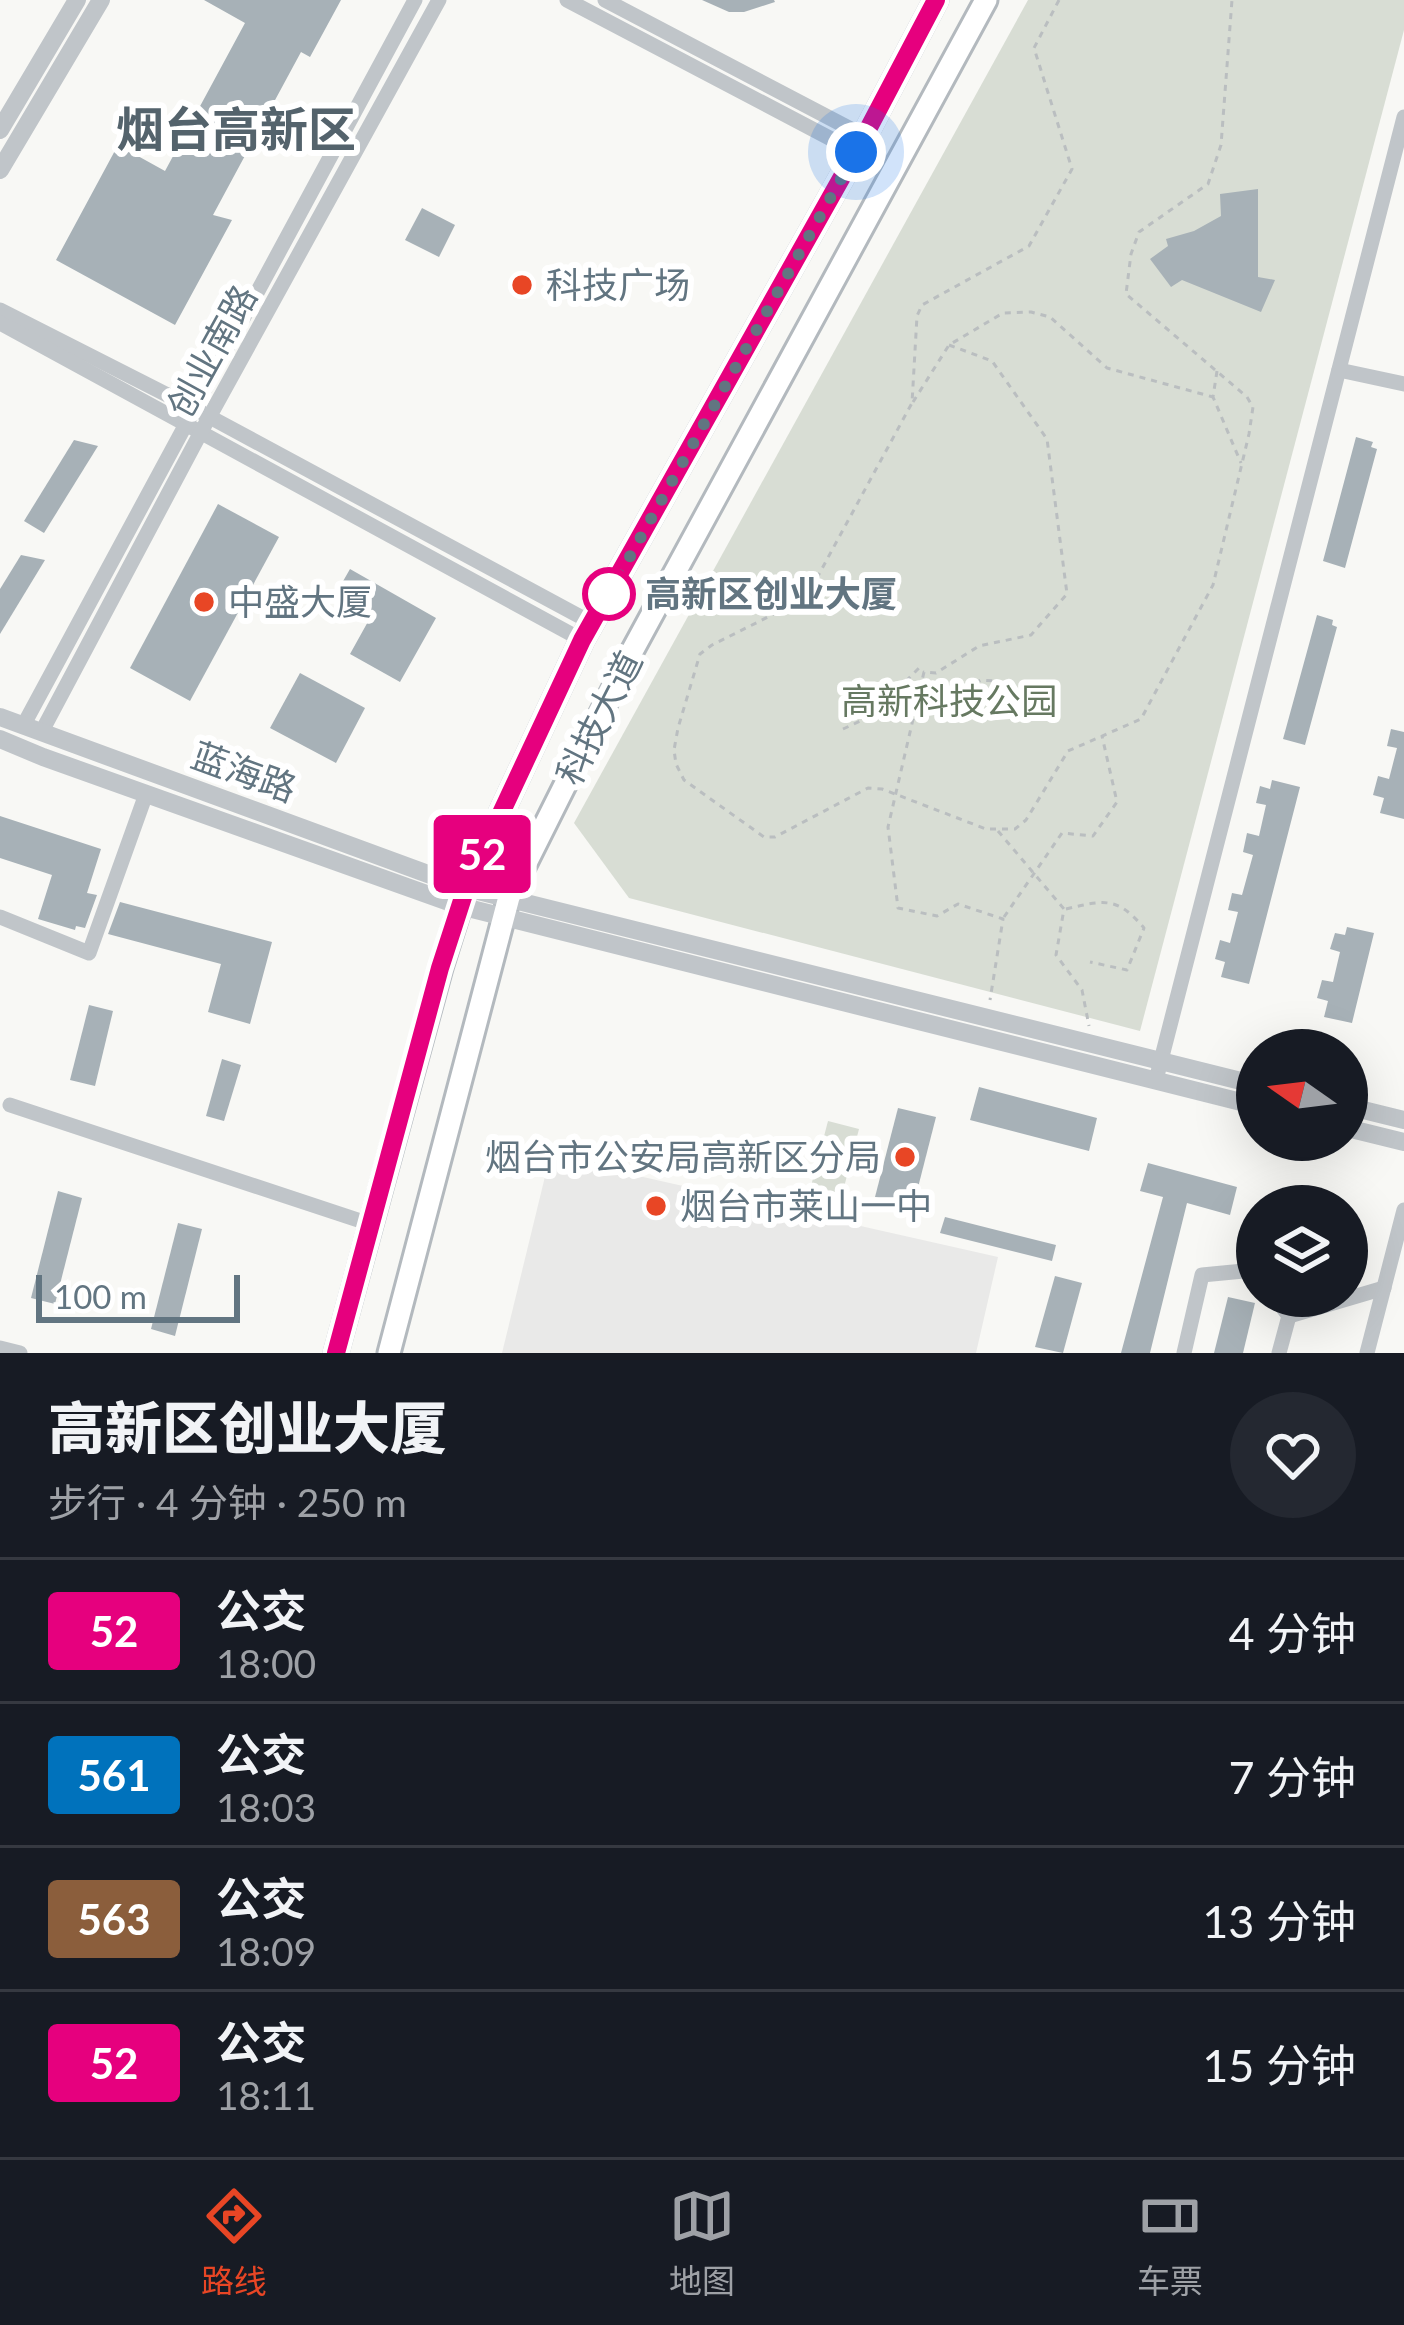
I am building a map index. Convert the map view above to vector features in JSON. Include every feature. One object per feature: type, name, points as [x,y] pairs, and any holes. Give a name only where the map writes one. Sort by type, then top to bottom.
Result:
[{"type":"main road","name":"科技大道","points":[[336,1353],[463,897],[587,632],[936,0]]},
{"type":"main road","name":"科技大道","points":[[389,1353],[506,907],[630,655],[986,0]]},
{"type":"street","points":[[0,130],[77,0]]},
{"type":"street","points":[[0,170],[101,0]]},
{"type":"street","name":"创业南路","points":[[32,730],[416,0]]},
{"type":"street","name":"创业南路","points":[[198,421],[440,0]]},
{"type":"street","points":[[567,0],[860,144]]},
{"type":"street","points":[[605,0],[860,144]]},
{"type":"street","points":[[1158,1071],[1404,117]]},
{"type":"street","points":[[0,310],[587,632]]},
{"type":"street","points":[[0,323],[198,421]]},
{"type":"street","points":[[1339,370],[1404,384]]},
{"type":"street","name":"蓝海路","points":[[0,717],[463,897]]},
{"type":"street","name":"蓝海路","points":[[0,739],[146,794],[463,897]]},
{"type":"street","points":[[0,916],[89,952],[146,794]]},
{"type":"street","points":[[463,897],[1158,1071],[1236,1099]]},
{"type":"street","points":[[1158,1071],[1236,1082]]},
{"type":"street","points":[[10,1105],[370,1224]]},
{"type":"street","points":[[1368,1111],[1404,1120]]},
{"type":"street","points":[[1368,1133],[1404,1142]]},
{"type":"street","points":[[1367,1353],[1404,1210]]},
{"type":"street","points":[[1184,1353],[1202,1275],[1236,1272]]},
{"type":"street","points":[[1368,1293],[1384,1288]]},
{"type":"street","points":[[1280,1353],[1289,1317]]},
{"type":"street","points":[[0,1348],[20,1353]]},
{"type":"path","points":[[912,403],[917,316],[922,305],[1028,246],[1072,169],[1034,48],[1059,0]]},
{"type":"path","points":[[1213,397],[1107,368],[1050,317],[1031,312],[1004,313],[950,345],[912,403],[806,598],[700,654],[674,750],[684,780],[764,838],[775,837],[868,788],[896,794],[986,830],[1016,829],[1068,751],[1142,719],[1213,585],[1252,407],[1247,397],[1126,294],[1138,232],[1208,184],[1221,145],[1232,0]]},
{"type":"path","points":[[950,345],[992,361],[1047,439],[1067,594],[1031,635],[979,646],[936,673],[924,672],[888,826],[898,908],[937,916],[958,904],[1004,919]]},
{"type":"path","points":[[1217,371],[1213,397],[1242,465]]},
{"type":"path","points":[[843,729],[880,712],[920,667]]},
{"type":"path","points":[[905,682],[944,699],[981,680],[994,681]]},
{"type":"path","points":[[990,1000],[1004,919],[1062,833],[1093,836],[1118,802],[1102,736]]},
{"type":"path","points":[[998,831],[1064,909]]},
{"type":"path","points":[[1064,909],[1102,900],[1126,908],[1144,928],[1127,970],[1090,962]]},
{"type":"path","points":[[1064,909],[1056,955],[1082,989],[1089,1028]]},
{"type":"shaded area","name":"烟台市莱山一中","points":[[550,1156],[998,1257],[976,1353],[502,1353]]},
{"type":"green space","name":"高新科技公园","points":[[1028,0],[1404,0],[1404,30],[1140,1031],[629,898],[574,823]]},
{"type":"green space","points":[[828,1121],[859,1129],[842,1195],[811,1186]]},
{"type":"building","points":[[204,0],[341,0],[310,57],[301,52],[213,215],[232,220],[175,325],[56,260],[118,145],[165,171],[245,23]]},
{"type":"building","points":[[702,0],[774,0],[775,2],[729,12]]},
{"type":"building","points":[[1258,189],[1258,277],[1275,280],[1261,312],[1182,280],[1171,287],[1150,259],[1168,246],[1166,239],[1221,216],[1220,194]]},
{"type":"building","points":[[422,208],[455,225],[439,257],[405,240]]},
{"type":"building","points":[[1356,437],[1373,442],[1371,447],[1377,449],[1345,568],[1323,561]]},
{"type":"building","points":[[74,440],[98,446],[44,533],[24,521]]},
{"type":"building","name":"中盛大厦","points":[[218,504],[279,537],[190,701],[130,668]]},
{"type":"building","points":[[21,555],[45,560],[0,634],[0,589]]},
{"type":"building","points":[[350,569],[436,618],[400,682],[350,654],[370,618],[334,597]]},
{"type":"building","points":[[1317,615],[1333,620],[1337,627],[1305,745],[1283,739]]},
{"type":"building","points":[[300,673],[365,708],[336,763],[270,728]]},
{"type":"building","points":[[1391,729],[1404,732],[1404,819],[1380,813],[1384,798],[1373,795],[1378,776],[1389,779],[1397,748],[1387,746]]},
{"type":"building","points":[[1272,780],[1300,787],[1249,984],[1221,977],[1225,962],[1215,959],[1220,940],[1230,943],[1238,912],[1228,910],[1232,893],[1242,895],[1253,855],[1243,852],[1247,833],[1259,836],[1266,805],[1256,803],[1260,786],[1270,789]]},
{"type":"building","points":[[0,816],[101,849],[87,893],[97,895],[85,928],[76,926],[75,930],[38,919],[52,875],[0,858]]},
{"type":"building","points":[[120,902],[272,942],[250,1024],[208,1012],[221,964],[108,934]]},
{"type":"building","points":[[1347,927],[1374,933],[1352,1023],[1324,1017],[1328,1001],[1317,998],[1322,980],[1333,982],[1340,952],[1330,949],[1335,933],[1345,935]]},
{"type":"building","points":[[89,1005],[113,1011],[95,1086],[70,1080]]},
{"type":"building","points":[[222,1059],[241,1065],[224,1121],[206,1116]]},
{"type":"building","points":[[979,1087],[1097,1118],[1089,1151],[970,1120]]},
{"type":"building","name":"烟台市公安局高新区分局","points":[[898,1108],[936,1117],[913,1207],[875,1197]]},
{"type":"building","points":[[1148,1163],[1236,1187],[1230,1215],[1187,1203],[1150,1353],[1121,1353],[1163,1197],[1140,1191]]},
{"type":"building","points":[[58,1191],[82,1198],[55,1304],[31,1298]]},
{"type":"building","points":[[945,1217],[1056,1245],[1052,1261],[940,1233]]},
{"type":"building","points":[[178,1223],[202,1229],[175,1336],[151,1329]]},
{"type":"building","points":[[1055,1276],[1082,1283],[1063,1353],[1035,1347]]},
{"type":"building","points":[[1228,1297],[1236,1299],[1236,1317],[1252,1317],[1243,1353],[1214,1353]]},
{"type":"bus line","name":"52","points":[[336,1353],[466,888],[582,640],[936,0]]},
{"type":"place","name":"科技广场","points":[[522,285]]},
{"type":"place","name":"高新区创业大厦","points":[[609,594]]},
{"type":"place","name":"中盛大厦","points":[[204,602]]},
{"type":"place","name":"烟台市公安局高新区分局","points":[[905,1157]]},
{"type":"place","name":"烟台市莱山一中","points":[[656,1206]]},
{"type":"district","name":"烟台高新区","points":[[236,130]]},
{"type":"route","points":[[609,594],[856,152]]}]
